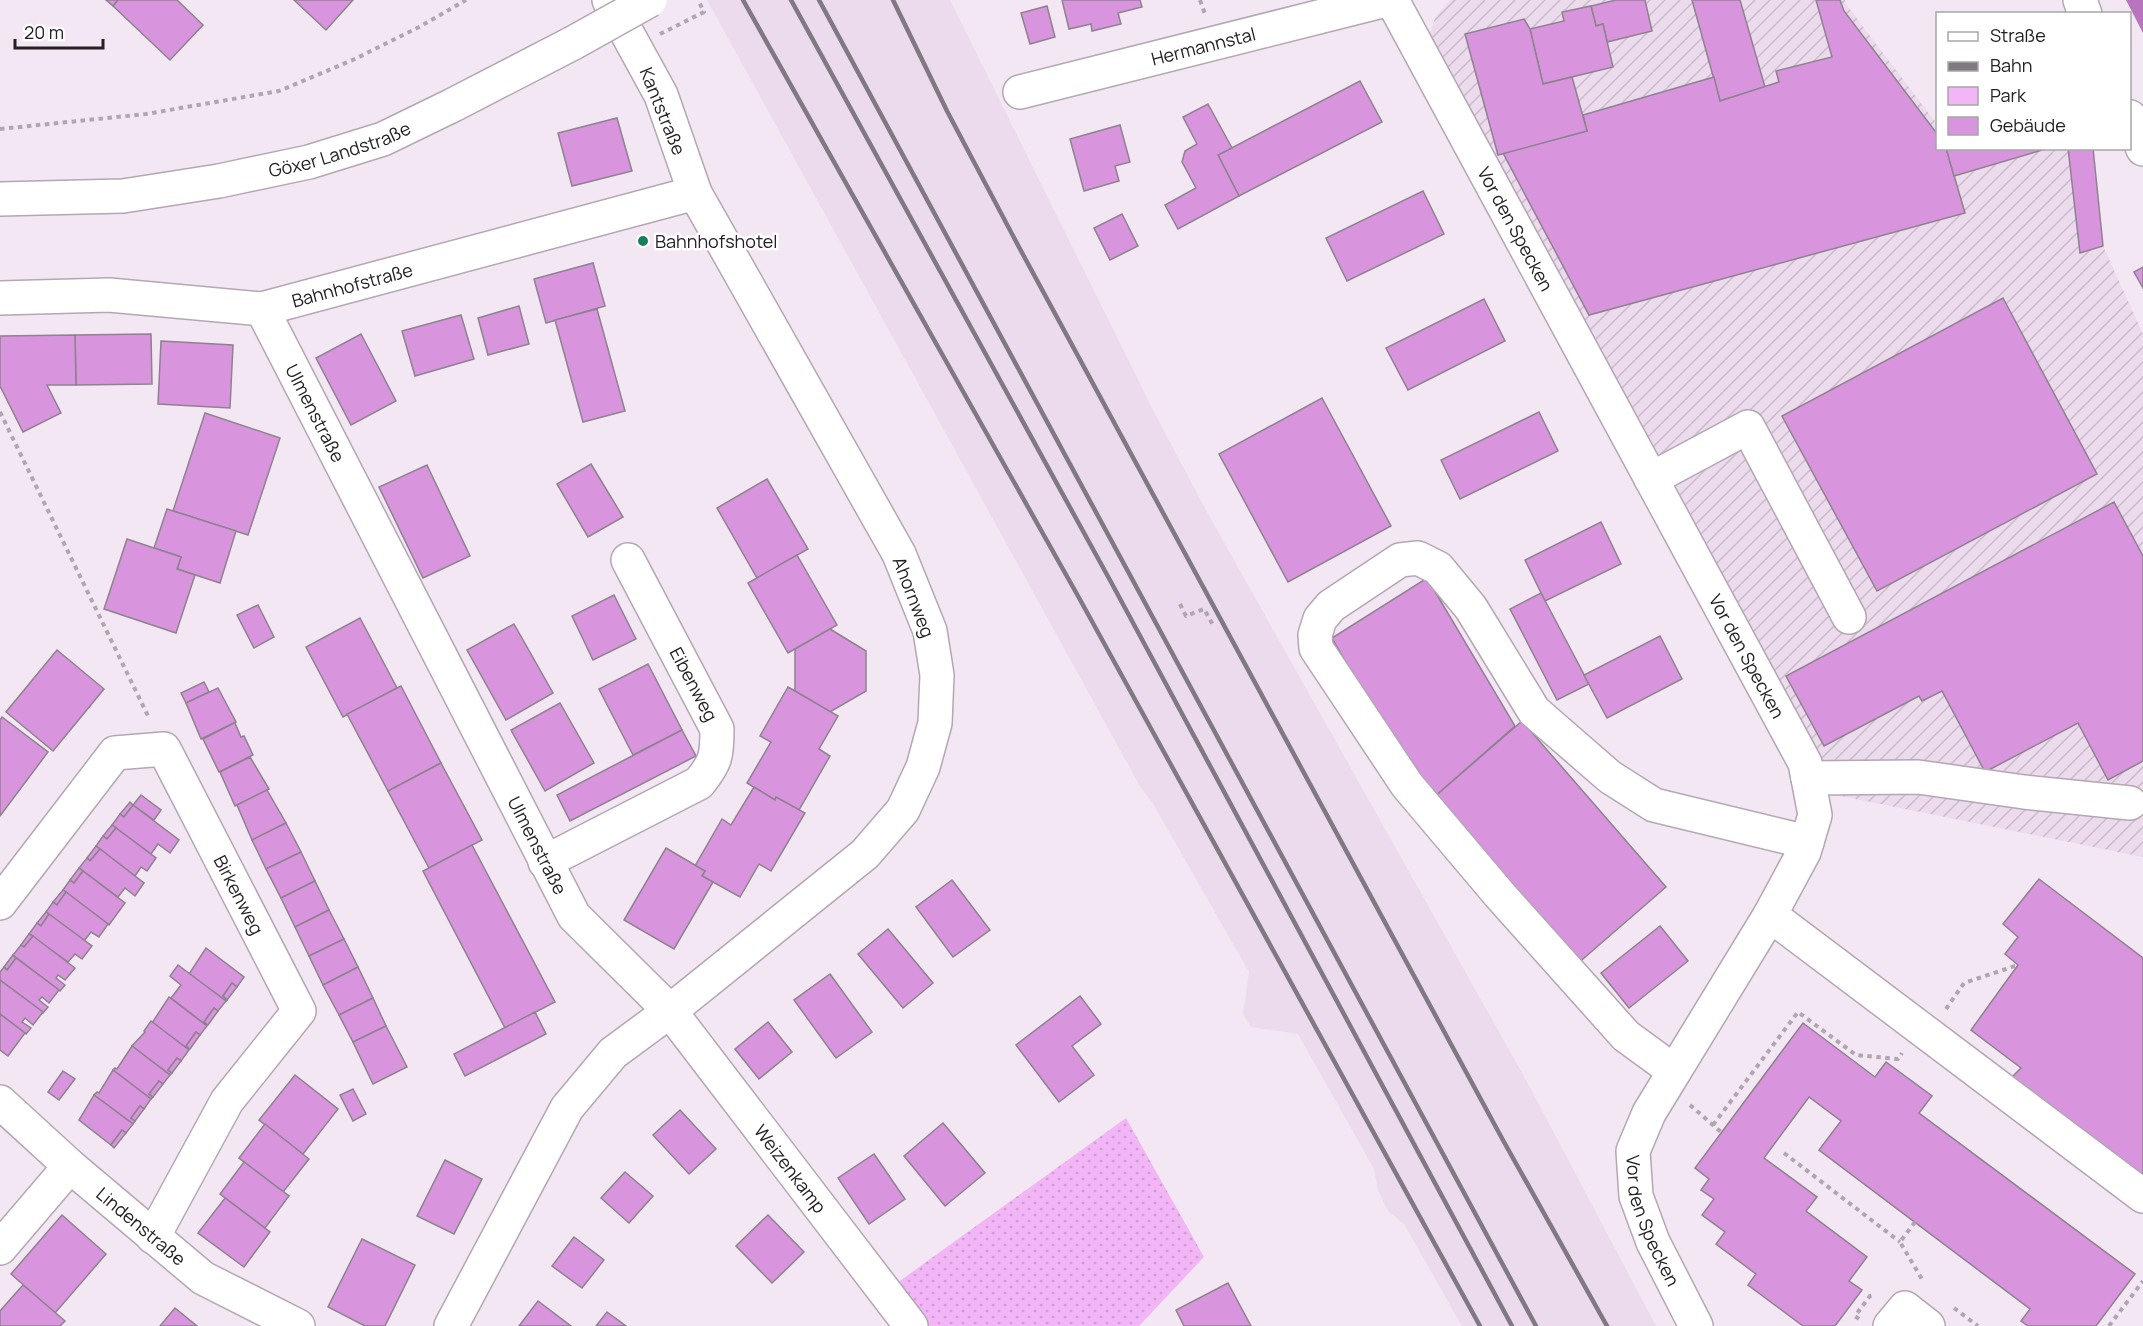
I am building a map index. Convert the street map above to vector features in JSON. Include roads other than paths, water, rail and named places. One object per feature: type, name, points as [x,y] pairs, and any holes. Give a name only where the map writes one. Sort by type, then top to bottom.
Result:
[{"type":"street","name":"Kantstraße","points":[[609,0],[661,95],[695,194]]},
{"type":"street","name":"Göxer Landstraße","points":[[0,199],[123,196],[219,181],[309,162],[383,140],[573,43],[651,0]]},
{"type":"street","name":"Hermannstal","points":[[1020,92],[1386,0]]},
{"type":"street","name":"Vor den Specken","points":[[1392,0],[1805,763],[1815,815],[1804,852],[1770,915],[1649,1113],[1633,1151],[1636,1196],[1653,1242],[1696,1326]]},
{"type":"street","points":[[2131,119],[2143,148]]},
{"type":"street","name":"Bahnhofstraße","points":[[0,297],[109,295],[262,309],[695,194]]},
{"type":"street","name":"Ahornweg","points":[[670,1011],[864,854],[903,810],[923,767],[935,723],[938,675],[930,631],[899,554],[695,194]]},
{"type":"street","name":"Ulmenstraße","points":[[262,309],[574,916],[670,1011]]},
{"type":"street","points":[[1651,479],[1748,427],[1850,617]]},
{"type":"street","points":[[1670,1078],[1626,1036],[1499,894],[1407,785],[1316,648],[1315,635],[1320,619],[1331,606],[1400,560],[1418,558],[1438,568],[1471,608],[1534,711],[1610,777],[1654,805],[1806,842]]},
{"type":"street","name":"Eibenweg","points":[[545,862],[699,783],[712,767],[717,751],[717,729],[628,561]]},
{"type":"street","name":"Birkenweg","points":[[0,903],[116,753],[164,749],[299,1011],[227,1101],[153,1237]]},
{"type":"street","points":[[1808,778],[1918,777],[2024,792],[2130,803]]},
{"type":"street","points":[[1770,915],[2143,1196]]},
{"type":"street","points":[[451,1326],[567,1108],[613,1053],[670,1011]]},
{"type":"street","name":"Weizenkamp","points":[[670,1011],[911,1326]]},
{"type":"street","name":"Lindenstraße","points":[[0,1102],[70,1166],[203,1278],[298,1326]]},
{"type":"street","points":[[0,1248],[70,1166]]},
{"type":"street","points":[[1890,1326],[1905,1308],[1928,1326]]},
{"type":"railway","points":[[743,0],[1078,596],[1480,1326]]},
{"type":"railway","points":[[791,0],[1111,582],[1512,1326]]},
{"type":"railway","points":[[819,0],[1536,1326]]},
{"type":"railway","points":[[893,0],[947,111],[1020,249],[1504,1142],[1607,1326]]},
{"type":"place","name":"Bahnhofshotel","points":[[643,241]]}]
